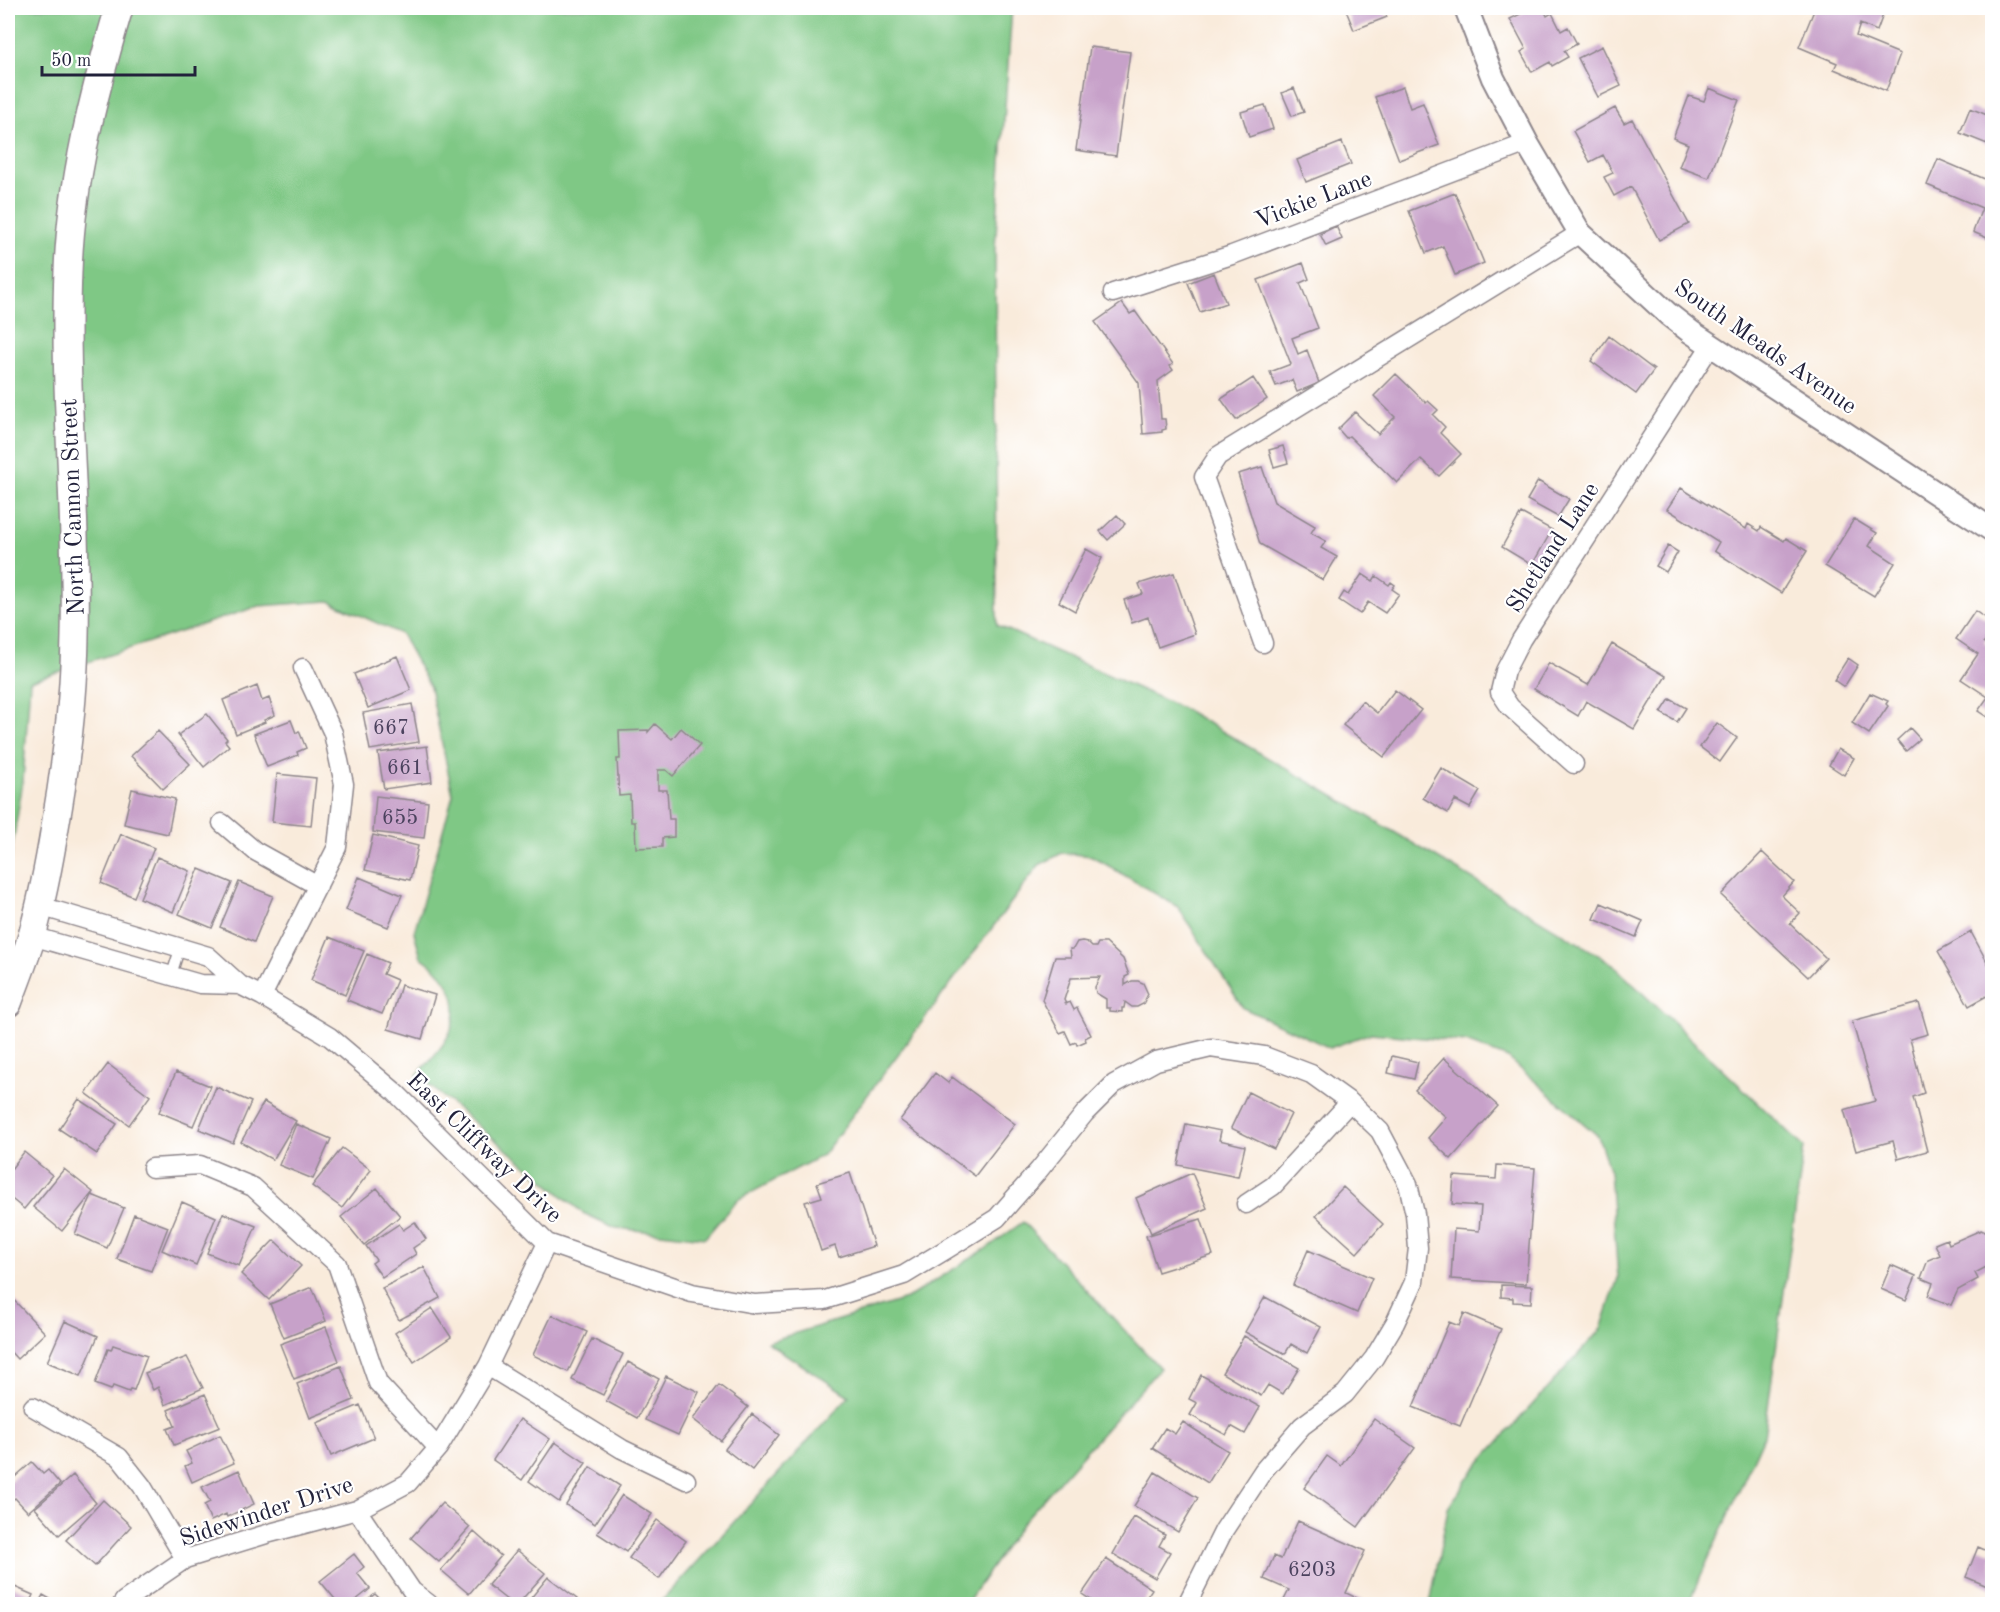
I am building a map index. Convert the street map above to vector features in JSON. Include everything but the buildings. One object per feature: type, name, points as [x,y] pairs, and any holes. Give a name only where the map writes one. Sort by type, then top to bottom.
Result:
[{"type":"main road","name":"North Cannon Street","points":[[8,1003],[32,936],[40,906],[62,786],[75,647],[67,345],[71,225],[86,138],[119,8]]},
{"type":"street","name":"South Meads Avenue","points":[[1466,8],[1493,78],[1527,143],[1580,233],[1668,314],[1711,345],[1992,530]]},
{"type":"street","name":"Vickie Lane","points":[[1113,293],[1232,255],[1527,143]]},
{"type":"street","points":[[1263,643],[1204,477],[1218,456],[1580,233]]},
{"type":"street","name":"Shetland Lane","points":[[1574,764],[1510,707],[1500,692],[1505,671],[1521,640],[1711,345]]},
{"type":"street","points":[[262,996],[337,847],[344,784],[333,733],[303,668]]},
{"type":"street","points":[[222,823],[255,851],[318,886]]},
{"type":"street","name":"East Cliffway Drive","points":[[40,906],[208,956],[240,985],[330,1037],[395,1092],[547,1243],[692,1293],[756,1304],[825,1300],[904,1275],[997,1218],[1085,1113],[1114,1084],[1156,1061],[1211,1048],[1264,1056],[1311,1074],[1350,1102],[1380,1131],[1408,1184],[1415,1214],[1418,1248],[1414,1282],[1395,1323],[1374,1358],[1345,1394],[1302,1426],[1263,1471],[1224,1530],[1187,1605]]},
{"type":"street","name":"East Cliffway Drive","points":[[32,936],[200,984],[240,985]]},
{"type":"street","points":[[1246,1204],[1273,1186],[1350,1102]]},
{"type":"street","points":[[152,1167],[200,1165],[253,1187],[337,1264],[378,1383],[438,1448]]},
{"type":"street","name":"Sidewinder Drive","points":[[122,1605],[124,1601],[185,1559],[357,1510],[408,1483],[438,1448],[488,1366],[547,1243]]},
{"type":"street","points":[[488,1366],[622,1449],[686,1480]]},
{"type":"street","points":[[33,1407],[119,1457],[142,1486],[185,1559]]},
{"type":"street","points":[[357,1510],[412,1591],[429,1605]]},
{"type":"lane","points":[[171,976],[180,948]]},
{"type":"green space","points":[[8,8],[1012,8],[995,248],[997,625],[1184,709],[1356,809],[1610,962],[1804,1147],[1764,1436],[1688,1604],[1430,1604],[1448,1508],[1473,1470],[1601,1329],[1618,1278],[1610,1172],[1598,1136],[1508,1058],[1466,1042],[1371,1033],[1330,1048],[1243,1008],[1178,907],[1092,856],[1062,853],[1039,865],[823,1155],[737,1200],[705,1238],[616,1228],[583,1213],[417,1075],[444,1043],[455,1014],[452,992],[447,982],[421,957],[414,932],[453,795],[430,687],[401,634],[329,601],[259,606],[30,681],[23,781],[8,874]]},
{"type":"green space","points":[[1023,1222],[1160,1368],[1023,1522],[966,1604],[659,1604],[849,1396],[767,1342],[906,1299],[984,1250]]}]
